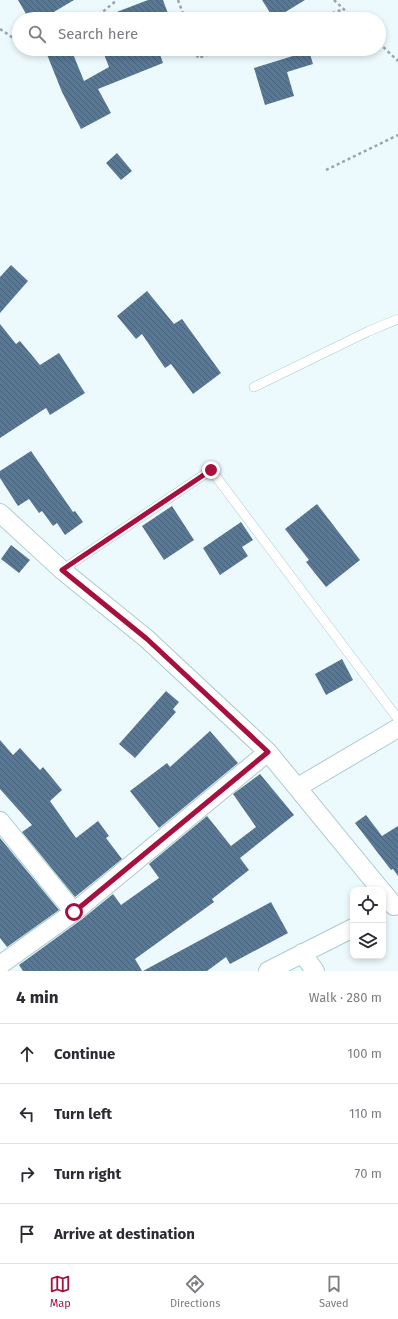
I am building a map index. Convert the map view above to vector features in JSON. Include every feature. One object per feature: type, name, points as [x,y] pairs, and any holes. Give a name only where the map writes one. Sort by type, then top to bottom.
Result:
[{"type":"street","points":[[0,513],[62,570],[147,639],[268,752],[379,887]]},
{"type":"street","points":[[298,787],[398,728]]},
{"type":"street","points":[[0,965],[74,912],[268,752]]},
{"type":"street","points":[[0,821],[74,912]]},
{"type":"street","points":[[386,898],[392,908]]},
{"type":"street","points":[[268,971],[350,930]]},
{"type":"street","points":[[302,954],[315,971]]},
{"type":"lane","points":[[254,387],[369,331],[398,319]]},
{"type":"lane","points":[[62,570],[211,470],[398,719]]},
{"type":"path","points":[[102,12],[117,0]]},
{"type":"path","points":[[178,0],[182,12]]},
{"type":"path","points":[[334,0],[347,12]]},
{"type":"path","points":[[335,12],[344,9]]},
{"type":"path","points":[[0,29],[12,37]]},
{"type":"path","points":[[386,50],[398,61]]},
{"type":"path","points":[[326,170],[398,135]]},
{"type":"building","points":[[18,0],[74,0],[54,12],[25,12]]},
{"type":"building","points":[[148,0],[163,0],[167,12],[117,12]]},
{"type":"building","points":[[262,0],[305,0],[285,12],[270,12]]},
{"type":"building","points":[[48,56],[74,56],[84,81],[109,67],[105,56],[160,56],[163,63],[98,89],[111,113],[81,129],[62,92]]},
{"type":"building","points":[[293,56],[311,56],[313,64],[287,72],[294,96],[265,105],[254,68]]},
{"type":"building","points":[[117,153],[132,171],[121,180],[106,163]]},
{"type":"building","points":[[11,265],[28,281],[0,313],[0,277]]},
{"type":"building","points":[[147,291],[174,324],[182,319],[221,373],[193,394],[171,364],[165,368],[142,334],[136,339],[117,316]]},
{"type":"building","points":[[0,324],[16,344],[20,341],[40,365],[59,353],[85,393],[50,415],[46,408],[0,438]]},
{"type":"building","points":[[31,451],[73,512],[75,511],[83,522],[65,535],[57,523],[53,526],[42,511],[39,513],[29,499],[18,506],[0,478],[0,471]]},
{"type":"building","points":[[317,504],[360,560],[326,587],[306,562],[309,560],[285,529]]},
{"type":"building","points":[[172,506],[194,540],[164,560],[142,526]]},
{"type":"building","points":[[241,522],[253,540],[242,547],[248,556],[220,575],[203,548]]},
{"type":"building","points":[[11,545],[30,560],[19,573],[1,559]]},
{"type":"building","points":[[342,659],[353,680],[326,695],[315,674]]},
{"type":"building","points":[[166,691],[179,702],[173,709],[176,712],[135,758],[119,744]]},
{"type":"building","points":[[210,731],[238,763],[159,828],[130,791],[167,763],[170,767]]},
{"type":"building","points":[[0,740],[13,755],[20,748],[40,770],[43,767],[62,790],[50,801],[76,838],[98,821],[109,836],[106,838],[122,859],[75,897],[22,832],[32,825],[0,789]]},
{"type":"building","points":[[260,774],[294,815],[240,858],[249,870],[212,899],[214,902],[135,959],[142,971],[23,971],[19,965],[81,920],[113,894],[121,905],[159,878],[149,864],[207,816],[231,846],[256,827],[233,794]]},
{"type":"building","points":[[366,815],[382,836],[398,826],[398,876],[393,869],[391,870],[355,823]]},
{"type":"building","points":[[0,838],[59,910],[7,947],[0,938]]},
{"type":"building","points":[[271,902],[288,933],[230,964],[226,957],[207,971],[143,971]]},
{"type":"route","points":[[74,912],[268,752],[147,639],[62,570],[211,470]]}]
